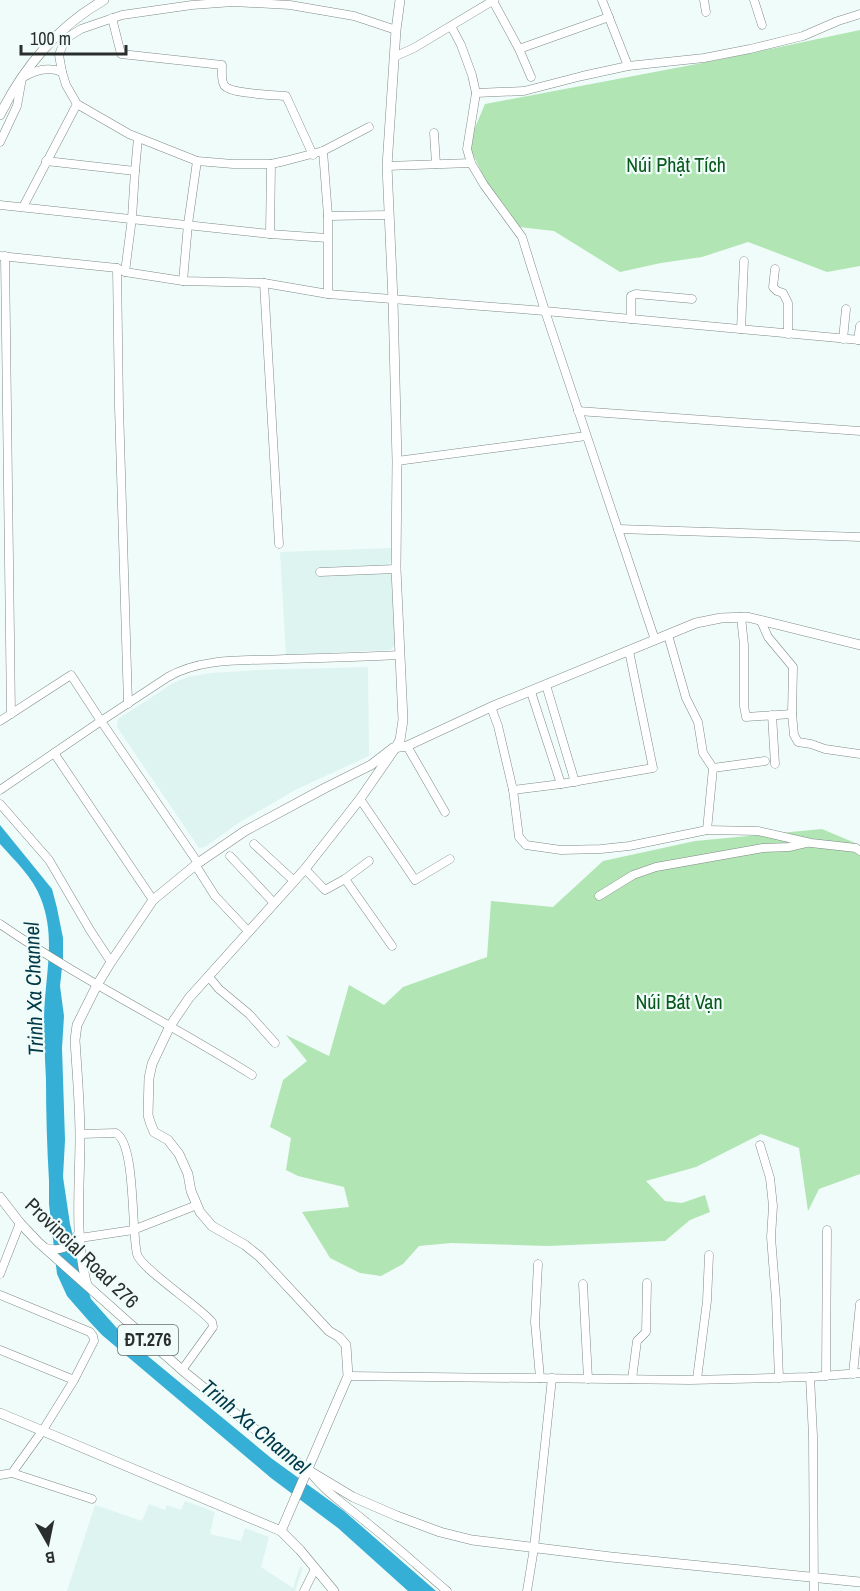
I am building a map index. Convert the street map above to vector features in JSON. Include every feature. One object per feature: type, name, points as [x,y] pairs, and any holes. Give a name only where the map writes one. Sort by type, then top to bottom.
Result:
[{"type":"main road","points":[[0,115],[39,55],[64,28],[85,11],[104,0]]},
{"type":"main road","points":[[281,1531],[348,1376],[345,1343],[328,1331],[260,1257],[245,1245],[212,1226],[200,1212],[179,1154],[168,1140],[154,1132],[148,1115],[149,1078],[152,1064],[170,1026],[189,998],[305,869],[360,799],[400,740],[403,720],[396,568],[397,461],[387,166],[400,0]]},
{"type":"main road","points":[[87,1285],[81,1263],[77,1025],[111,962],[153,900],[245,831],[371,765],[396,747],[407,746],[491,707],[696,623],[721,618],[747,617],[860,645]]},
{"type":"main road","name":"Provincial Road 276","points":[[0,1197],[20,1223],[45,1247],[182,1370],[308,1470],[353,1497],[440,1532],[472,1540],[611,1557],[860,1582]]},
{"type":"main road","points":[[0,1413],[281,1531],[334,1591]]},
{"type":"street","points":[[394,57],[414,48],[494,0],[531,77]]},
{"type":"street","points":[[602,0],[628,66]]},
{"type":"street","points":[[704,0],[706,12]]},
{"type":"street","points":[[754,0],[762,25]]},
{"type":"street","points":[[369,127],[323,152],[271,164],[197,161],[138,138],[77,104],[66,85],[59,55],[65,39],[81,29],[122,15],[192,3],[233,2],[290,5],[354,16],[396,30]]},
{"type":"street","points":[[476,93],[524,91],[628,66],[704,58],[750,49],[803,36],[860,14]]},
{"type":"street","points":[[519,49],[609,17]]},
{"type":"street","points":[[112,18],[121,54],[222,65],[222,80],[227,88],[286,96],[313,155]]},
{"type":"street","points":[[451,26],[461,45],[476,93],[467,149],[471,163],[522,237],[655,640]]},
{"type":"street","points":[[0,142],[16,106],[22,78],[33,71],[57,70],[62,72]]},
{"type":"street","points":[[23,207],[77,104]]},
{"type":"street","points":[[434,133],[436,164]]},
{"type":"street","points":[[128,704],[119,407],[121,270],[132,218],[138,138]]},
{"type":"street","points":[[323,152],[328,216],[327,294]]},
{"type":"street","points":[[46,161],[135,171]]},
{"type":"street","points":[[183,280],[197,161]]},
{"type":"street","points":[[387,166],[471,163]]},
{"type":"street","points":[[270,234],[271,164]]},
{"type":"street","points":[[0,205],[327,238]]},
{"type":"street","points":[[328,216],[389,215]]},
{"type":"street","points":[[12,714],[2,256],[183,280],[264,283],[327,294],[545,311],[843,339],[859,340],[860,326]]},
{"type":"street","points":[[741,329],[744,261]]},
{"type":"street","points":[[775,269],[773,287],[783,293],[788,303],[788,334]]},
{"type":"street","points":[[264,283],[279,544]]},
{"type":"street","points":[[631,319],[632,296],[636,294],[692,299]]},
{"type":"street","points":[[843,339],[846,309]]},
{"type":"street","points":[[578,411],[860,431]]},
{"type":"street","points":[[397,461],[586,435]]},
{"type":"street","points":[[618,529],[860,537]]},
{"type":"street","points":[[320,572],[396,568]]},
{"type":"street","points":[[741,617],[746,717],[792,714]]},
{"type":"street","points":[[761,621],[768,637],[792,667],[792,714],[794,735],[798,742],[860,754]]},
{"type":"street","points":[[668,635],[686,698],[698,722],[703,753],[713,768],[707,830]]},
{"type":"street","points":[[513,789],[561,784],[653,768],[629,651]]},
{"type":"street","points":[[0,790],[178,671],[202,664],[400,655]]},
{"type":"street","points":[[0,721],[71,675],[197,865],[215,896],[248,931]]},
{"type":"street","points":[[546,685],[574,782]]},
{"type":"street","points":[[531,692],[561,784]]},
{"type":"street","points":[[491,707],[498,726],[513,789],[519,837],[526,845],[561,850],[601,849],[638,845],[707,830],[758,831],[811,843],[855,848],[860,851]]},
{"type":"street","points":[[772,715],[775,764]]},
{"type":"street","points":[[407,746],[446,812]]},
{"type":"street","points":[[54,753],[153,900]]},
{"type":"street","points":[[713,768],[765,761]]},
{"type":"street","points":[[360,799],[415,880],[450,859]]},
{"type":"street","points":[[0,804],[49,860],[111,962]]},
{"type":"street","points":[[599,896],[633,875],[656,867],[763,848],[811,843]]},
{"type":"street","points":[[254,844],[294,881]]},
{"type":"street","points":[[230,856],[274,903]]},
{"type":"street","points":[[305,869],[325,890],[345,879],[369,861]]},
{"type":"street","points":[[345,879],[392,946]]},
{"type":"street","points":[[0,924],[97,986],[212,1049],[252,1075]]},
{"type":"street","points":[[209,977],[249,1014],[275,1043]]},
{"type":"street","points":[[80,1134],[116,1132],[121,1137],[129,1160],[133,1230],[138,1260],[212,1322],[213,1327],[182,1370]]},
{"type":"street","points":[[760,1145],[770,1178],[772,1197],[771,1237],[779,1378]]},
{"type":"street","points":[[45,1247],[53,1250],[67,1248],[80,1234],[133,1230],[197,1205]]},
{"type":"street","points":[[0,1274],[20,1223]]},
{"type":"street","points":[[826,1376],[827,1230]]},
{"type":"street","points":[[697,1379],[707,1301],[709,1255]]},
{"type":"street","points":[[538,1264],[535,1322],[540,1378]]},
{"type":"street","points":[[632,1379],[638,1341],[646,1332],[648,1283]]},
{"type":"street","points":[[583,1284],[588,1379]]},
{"type":"street","points":[[0,1295],[90,1332],[94,1341],[44,1430],[12,1473]]},
{"type":"street","points":[[348,1376],[697,1379],[810,1377],[856,1373],[860,1304]]},
{"type":"street","points":[[0,1350],[74,1380]]},
{"type":"street","points":[[810,1377],[813,1436],[814,1591]]},
{"type":"street","points":[[527,1591],[534,1548],[552,1378]]},
{"type":"street","points":[[308,1470],[318,1483],[338,1501],[447,1591]]},
{"type":"street","points":[[0,1475],[12,1473],[92,1499]]},
{"type":"street","points":[[304,1591],[315,1569]]},
{"type":"shaded area","points":[[393,548],[392,561],[388,565],[389,573],[394,579],[395,645],[390,650],[286,655],[280,552]]},
{"type":"shaded area","points":[[368,667],[369,756],[297,789],[240,822],[205,847],[199,848],[117,727],[118,719],[173,683],[188,677],[258,670]]},
{"type":"shaded area","points":[[185,1501],[215,1512],[210,1534],[241,1541],[245,1528],[269,1537],[261,1567],[293,1588],[300,1566],[303,1568],[295,1591],[67,1591],[95,1505],[142,1521],[149,1504],[165,1510],[167,1505],[181,1510]]},
{"type":"green space","name":"Núi Phật Tích","points":[[860,30],[860,266],[827,272],[748,242],[702,257],[620,272],[554,231],[519,227],[489,188],[470,148],[474,130],[485,104],[723,59]]},
{"type":"green space","name":"Núi Bát Vạn","points":[[822,829],[860,845],[860,1174],[819,1189],[808,1211],[799,1148],[761,1134],[696,1167],[646,1181],[665,1201],[682,1203],[705,1195],[710,1212],[690,1220],[665,1241],[547,1246],[451,1243],[419,1246],[403,1264],[381,1276],[360,1273],[330,1258],[302,1212],[349,1207],[344,1187],[298,1176],[286,1170],[291,1138],[270,1127],[283,1080],[307,1061],[286,1035],[329,1056],[349,985],[384,1005],[403,987],[487,957],[491,901],[553,907],[603,861],[695,841]]},
{"type":"water","name":"Trinh Xa Channel","points":[[0,825],[52,889],[63,938],[60,986],[64,1016],[62,1048],[65,1140],[63,1177],[70,1224],[91,1299],[123,1335],[271,1458],[344,1511],[436,1591],[408,1591],[338,1528],[271,1478],[102,1335],[67,1296],[57,1274],[49,1204],[44,1021],[49,944],[46,914],[38,891],[0,844]]}]
